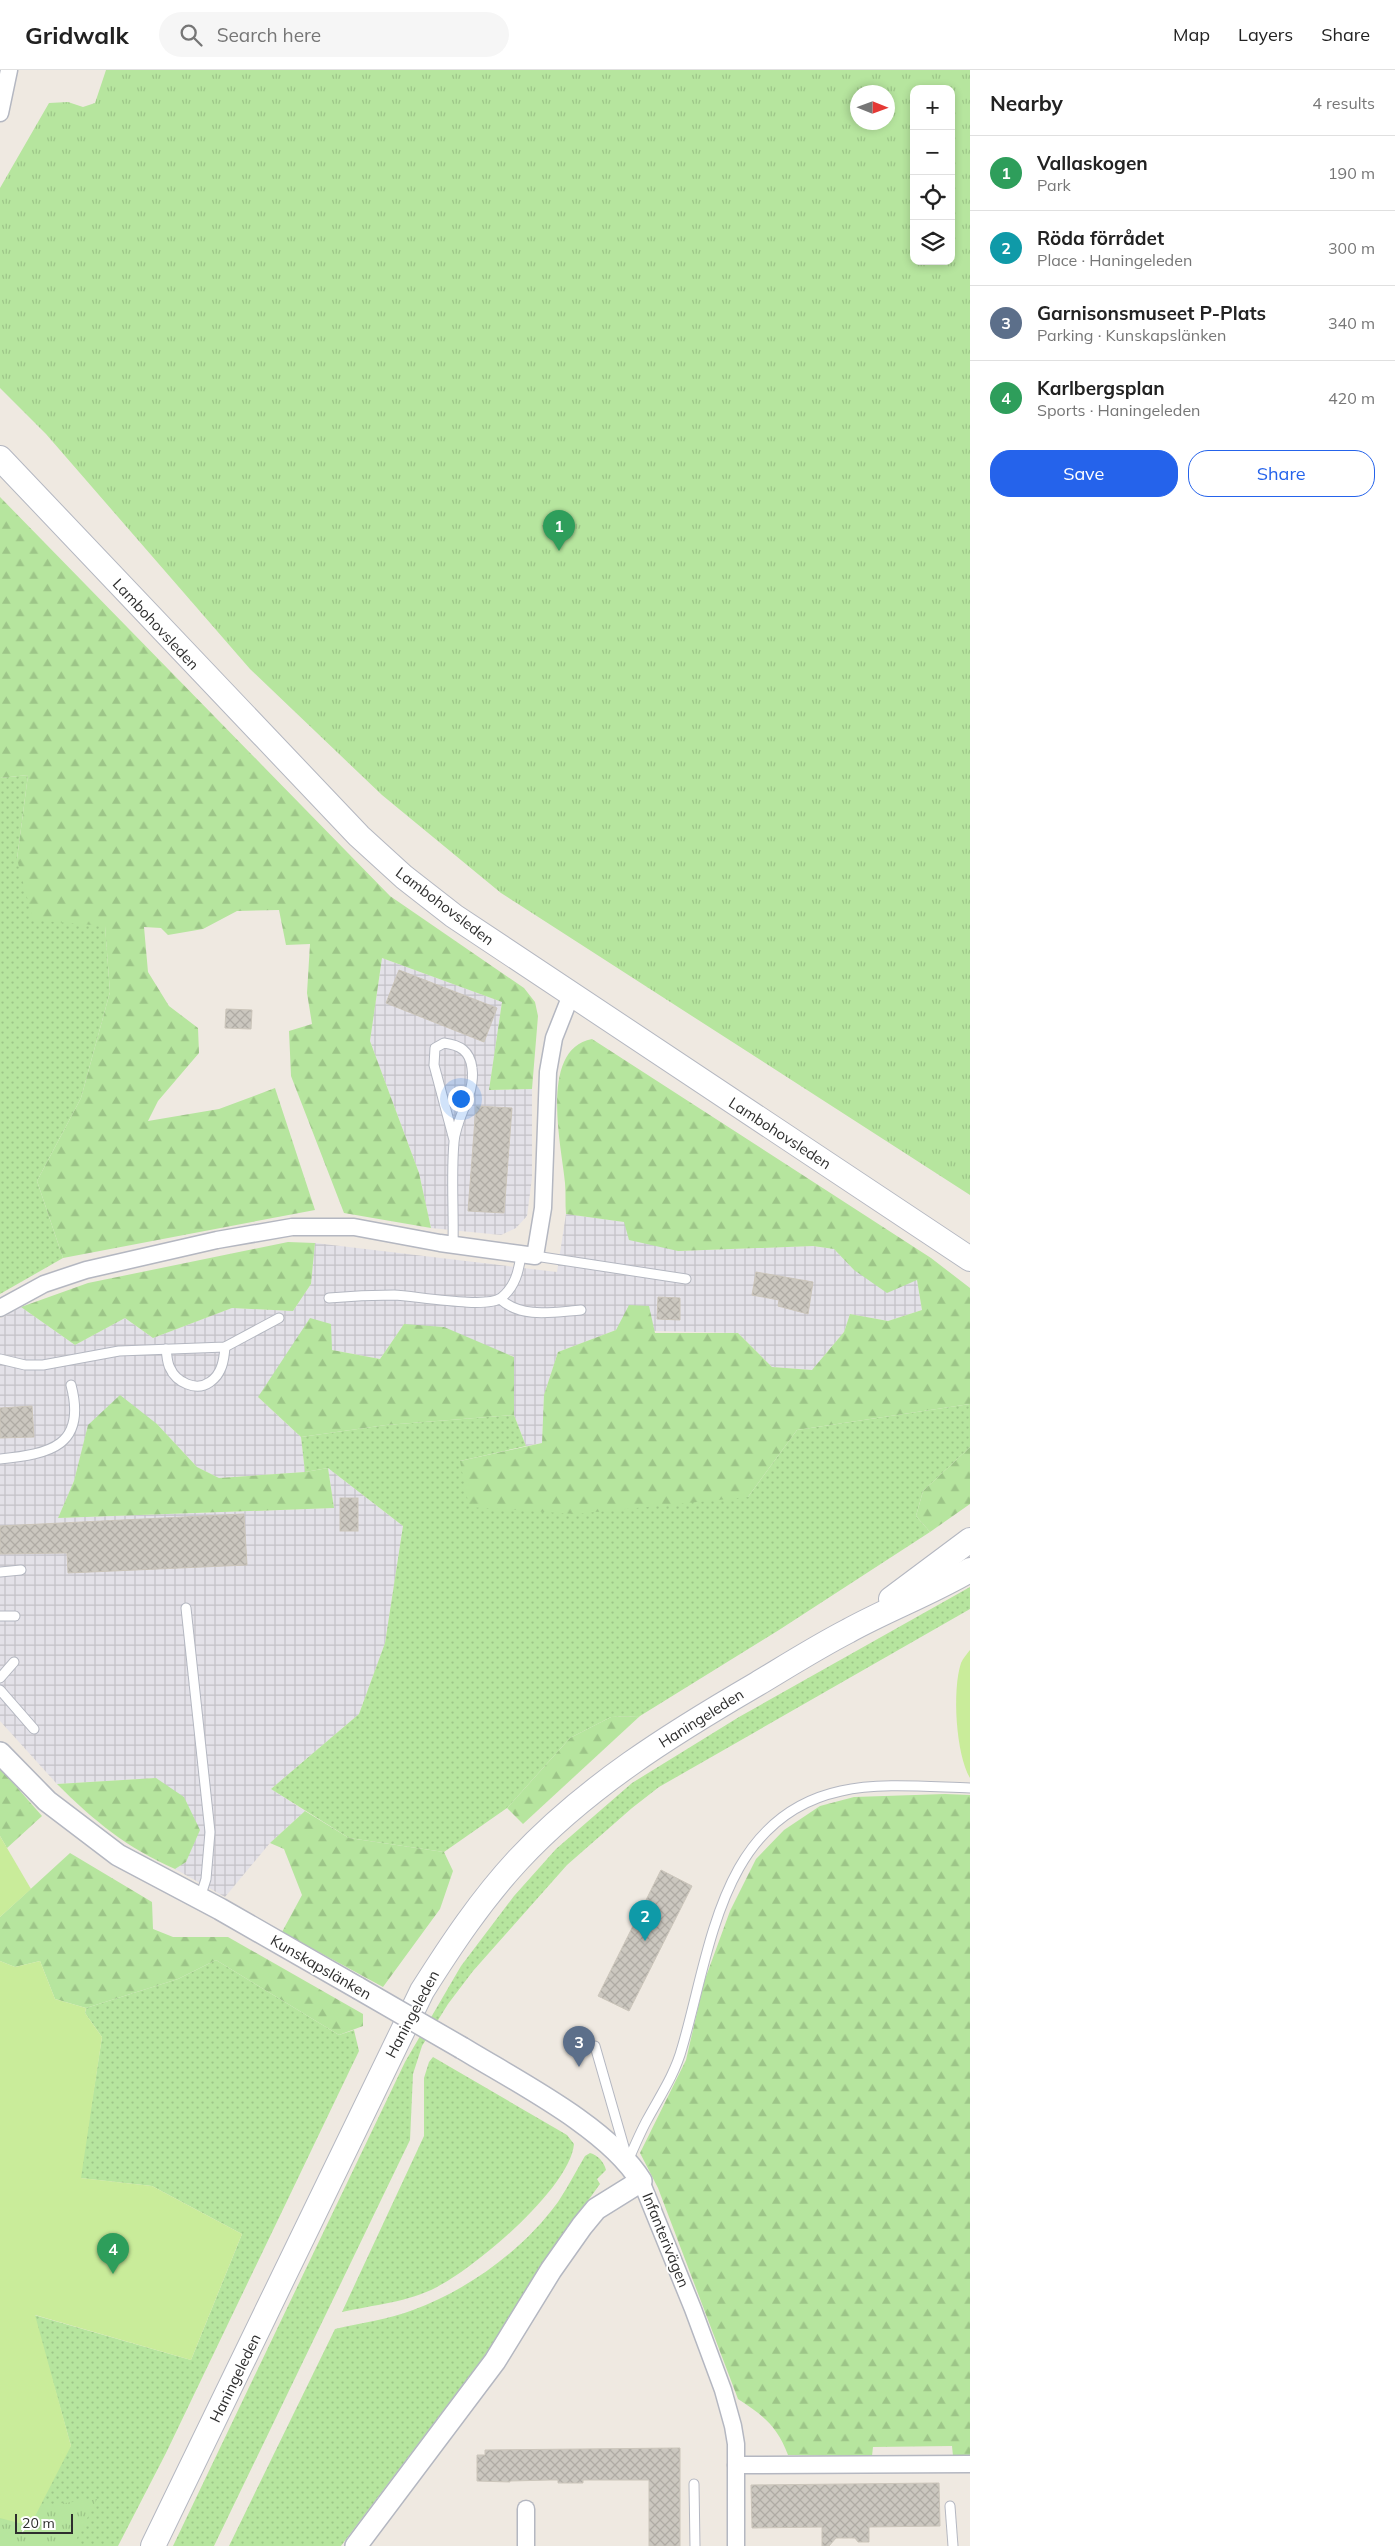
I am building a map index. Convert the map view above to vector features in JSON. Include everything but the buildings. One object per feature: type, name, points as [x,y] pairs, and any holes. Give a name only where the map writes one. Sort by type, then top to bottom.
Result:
[{"type":"main road","name":"Lambohovsleden","points":[[0,458],[359,836],[404,877],[454,916],[571,995],[970,1259]]},
{"type":"main road","name":"Haningeleden","points":[[849,1630],[970,1540]]},
{"type":"main road","name":"Haningeleden","points":[[153,2546],[422,1991],[471,1917],[518,1860],[580,1801],[609,1778],[692,1722],[849,1630],[942,1586],[970,1570]]},
{"type":"street","points":[[0,113],[9,70]]},
{"type":"street","points":[[0,1308],[44,1284],[86,1270],[217,1240],[292,1227],[354,1227],[453,1245],[528,1255],[543,1208],[548,1072],[554,1038],[571,995]]},
{"type":"street","name":"Kunskapslänken","points":[[0,1753],[63,1816],[118,1855],[358,1988],[562,2108],[628,2161],[642,2182]]},
{"type":"street","name":"Infanterivägen","points":[[356,2546],[495,2361],[551,2270],[582,2226],[596,2209],[642,2182],[723,2390],[733,2426],[736,2466],[736,2546]]},
{"type":"street","points":[[736,2466],[970,2464]]},
{"type":"street","points":[[526,2509],[526,2546]]},
{"type":"lane","points":[[453,1245],[454,1140],[434,1065],[435,1048],[444,1042],[457,1045],[469,1054],[473,1068],[472,1086],[454,1140]]},
{"type":"lane","points":[[329,1298],[395,1295],[484,1303],[500,1299],[513,1284],[528,1255],[686,1279]]},
{"type":"lane","points":[[500,1299],[509,1307],[532,1313],[581,1310]]},
{"type":"lane","points":[[0,1359],[15,1363],[44,1366],[119,1351],[225,1347],[279,1318]]},
{"type":"lane","points":[[166,1349],[170,1368],[177,1378],[187,1385],[197,1385],[209,1383],[217,1375],[223,1364],[225,1347]]},
{"type":"lane","points":[[0,1459],[40,1454],[53,1450],[63,1442],[71,1431],[75,1415],[75,1398],[71,1385]]},
{"type":"lane","points":[[0,1572],[22,1570]]},
{"type":"lane","points":[[186,1608],[210,1832],[206,1879],[200,1899]]},
{"type":"lane","points":[[0,1616],[16,1616]]},
{"type":"lane","points":[[0,1678],[14,1662]]},
{"type":"lane","points":[[0,1690],[34,1729]]},
{"type":"lane","points":[[628,2161],[646,2121],[673,2074],[682,2050],[704,1958],[735,1872],[755,1844],[776,1821],[797,1806],[827,1794],[869,1788],[970,1788]]},
{"type":"lane","points":[[595,2046],[628,2161]]},
{"type":"lane","points":[[694,2484],[695,2546]]},
{"type":"lane","points":[[950,2506],[953,2546]]},
{"type":"shaded area","points":[[382,958],[502,1002],[489,1090],[532,1089],[532,1178],[527,1216],[516,1228],[501,1235],[431,1228],[419,1173],[370,1041]]},
{"type":"shaded area","points":[[566,1214],[625,1222],[678,1251],[813,1246],[834,1249],[854,1270],[917,1280],[922,1310],[888,1321],[850,1314],[844,1332],[812,1370],[772,1367],[738,1333],[616,1330],[558,1352],[544,1395],[542,1443],[526,1446],[514,1415],[513,1356],[404,1324],[380,1359],[332,1350],[258,1397],[301,1437],[305,1472],[219,1478],[197,1467],[157,1424],[88,1426],[74,1481],[58,1518],[334,1508],[328,1468],[403,1526],[385,1643],[359,1714],[271,1789],[305,1811],[270,1843],[225,1897],[175,1869],[186,1862],[156,1778],[57,1784],[0,1721],[0,1319],[21,1307],[75,1345],[125,1318],[153,1338],[232,1308],[293,1311],[311,1284],[315,1243],[557,1272]]},
{"type":"green space","points":[[106,70],[970,70],[970,1195],[501,893],[382,795],[250,669],[46,434],[0,388],[0,188],[49,103],[68,102],[83,107],[95,103]]},
{"type":"green space","points":[[0,497],[390,896],[524,988],[535,1002],[538,1016],[532,1089],[489,1090],[502,1002],[382,958],[370,1041],[419,1173],[431,1228],[344,1213],[291,1076],[289,1031],[312,1024],[307,993],[310,944],[286,945],[279,910],[237,911],[203,929],[168,935],[161,928],[144,927],[148,972],[169,1006],[198,1028],[199,1053],[158,1101],[148,1121],[219,1109],[275,1088],[315,1210],[63,1258],[37,1181],[81,1098],[110,992],[105,926],[33,920],[17,859],[28,775],[0,778]]},
{"type":"green space","points":[[28,775],[17,859],[105,925],[110,992],[81,1098],[37,1181],[63,1258],[0,1294],[0,778]]},
{"type":"green space","points":[[592,1039],[931,1258],[970,1288],[970,1404],[797,1430],[748,1497],[575,1514],[469,1507],[460,1461],[542,1443],[544,1395],[558,1352],[616,1330],[629,1305],[649,1306],[655,1333],[738,1333],[772,1367],[812,1370],[844,1332],[850,1314],[888,1321],[922,1310],[917,1280],[887,1293],[854,1270],[834,1249],[813,1246],[678,1251],[629,1240],[624,1222],[566,1214],[565,1183],[558,1125],[557,1102],[559,1080],[565,1061],[575,1047]]},
{"type":"green space","points":[[288,1242],[315,1243],[311,1284],[293,1311],[232,1308],[153,1338],[125,1318],[75,1345],[21,1307],[88,1283]]},
{"type":"green space","points":[[310,1318],[331,1324],[332,1350],[380,1359],[404,1324],[444,1327],[514,1357],[514,1415],[386,1425],[301,1437],[258,1397]]},
{"type":"green space","points":[[120,1395],[157,1424],[197,1467],[219,1478],[305,1472],[328,1468],[334,1508],[58,1518],[74,1481],[88,1425]]},
{"type":"green space","points":[[970,1404],[970,1447],[923,1491],[916,1516],[930,1532],[779,1630],[640,1716],[611,1717],[570,1738],[507,1808],[444,1852],[349,1838],[271,1789],[359,1714],[385,1643],[403,1526],[328,1468],[305,1472],[301,1437],[386,1425],[514,1415],[526,1446],[460,1461],[748,1497],[797,1430]]},
{"type":"green space","points":[[970,1447],[970,1504],[930,1532],[916,1516],[923,1491]]},
{"type":"green space","points":[[970,1587],[970,1609],[659,1787],[567,1865],[473,1971],[448,2004],[422,2046],[413,2074],[410,2140],[214,2546],[173,2546],[405,2062],[461,1966],[514,1896],[556,1849],[632,1783],[739,1717]]},
{"type":"green space","points":[[970,1650],[970,1778],[961,1754],[956,1705],[958,1675],[961,1663]]},
{"type":"green space","points":[[640,1716],[523,1824],[507,1808],[570,1738],[611,1717]]},
{"type":"green space","points":[[0,1768],[42,1816],[7,1848],[0,1836]]},
{"type":"green space","points":[[156,1778],[184,1797],[200,1830],[186,1862],[175,1869],[126,1843],[98,1822],[57,1784]]},
{"type":"green space","points":[[970,1795],[970,2455],[953,2456],[952,2446],[873,2447],[872,2456],[788,2455],[779,2436],[769,2422],[738,2399],[658,2188],[640,2153],[686,2060],[704,1982],[730,1911],[756,1859],[784,1830],[820,1806],[854,1797]]},
{"type":"green space","points":[[305,1811],[349,1838],[444,1852],[453,1871],[440,1909],[383,1987],[282,1932],[302,1895],[284,1849],[270,1843]]},
{"type":"green space","points":[[0,1836],[31,1889],[0,1917]]},
{"type":"green space","points":[[70,1853],[152,1902],[153,1929],[173,1937],[228,1937],[363,2014],[363,2026],[339,2035],[216,1960],[178,1979],[86,2008],[55,1999],[40,1961],[15,1967],[0,1961],[0,1917]]},
{"type":"green space","points":[[216,1960],[339,2035],[354,2030],[359,2051],[166,2453],[118,2546],[43,2546],[0,2518],[71,2446],[34,2315],[191,2360],[242,2234],[152,2186],[80,2178],[102,2037],[85,2013],[86,2008],[178,1979]]},
{"type":"green space","points":[[0,1961],[15,1967],[40,1961],[55,1999],[86,2008],[85,2013],[102,2037],[81,2178],[152,2186],[242,2234],[191,2360],[35,2315],[71,2446],[30,2526],[0,2518]]},
{"type":"green space","points":[[433,2057],[567,2135],[574,2144],[569,2162],[556,2182],[519,2224],[496,2245],[454,2277],[437,2287],[415,2296],[342,2312],[424,2136],[424,2078],[429,2062]]},
{"type":"green space","points":[[590,2153],[598,2157],[606,2170],[597,2179],[600,2184],[540,2267],[504,2328],[482,2359],[341,2546],[229,2546],[335,2329],[413,2310],[434,2302],[474,2280],[511,2252],[544,2220],[562,2196],[585,2156]]},
{"type":"green space","points":[[97,2499],[73,2546],[0,2546],[0,2511]]},
{"type":"place","name":"Vallaskogen","points":[[559,551]]},
{"type":"place","name":"Röda förrådet","points":[[645,1941]]},
{"type":"place","name":"Garnisonsmuseet P-Plats","points":[[579,2067]]},
{"type":"place","name":"Karlbergsplan","points":[[113,2274]]}]
